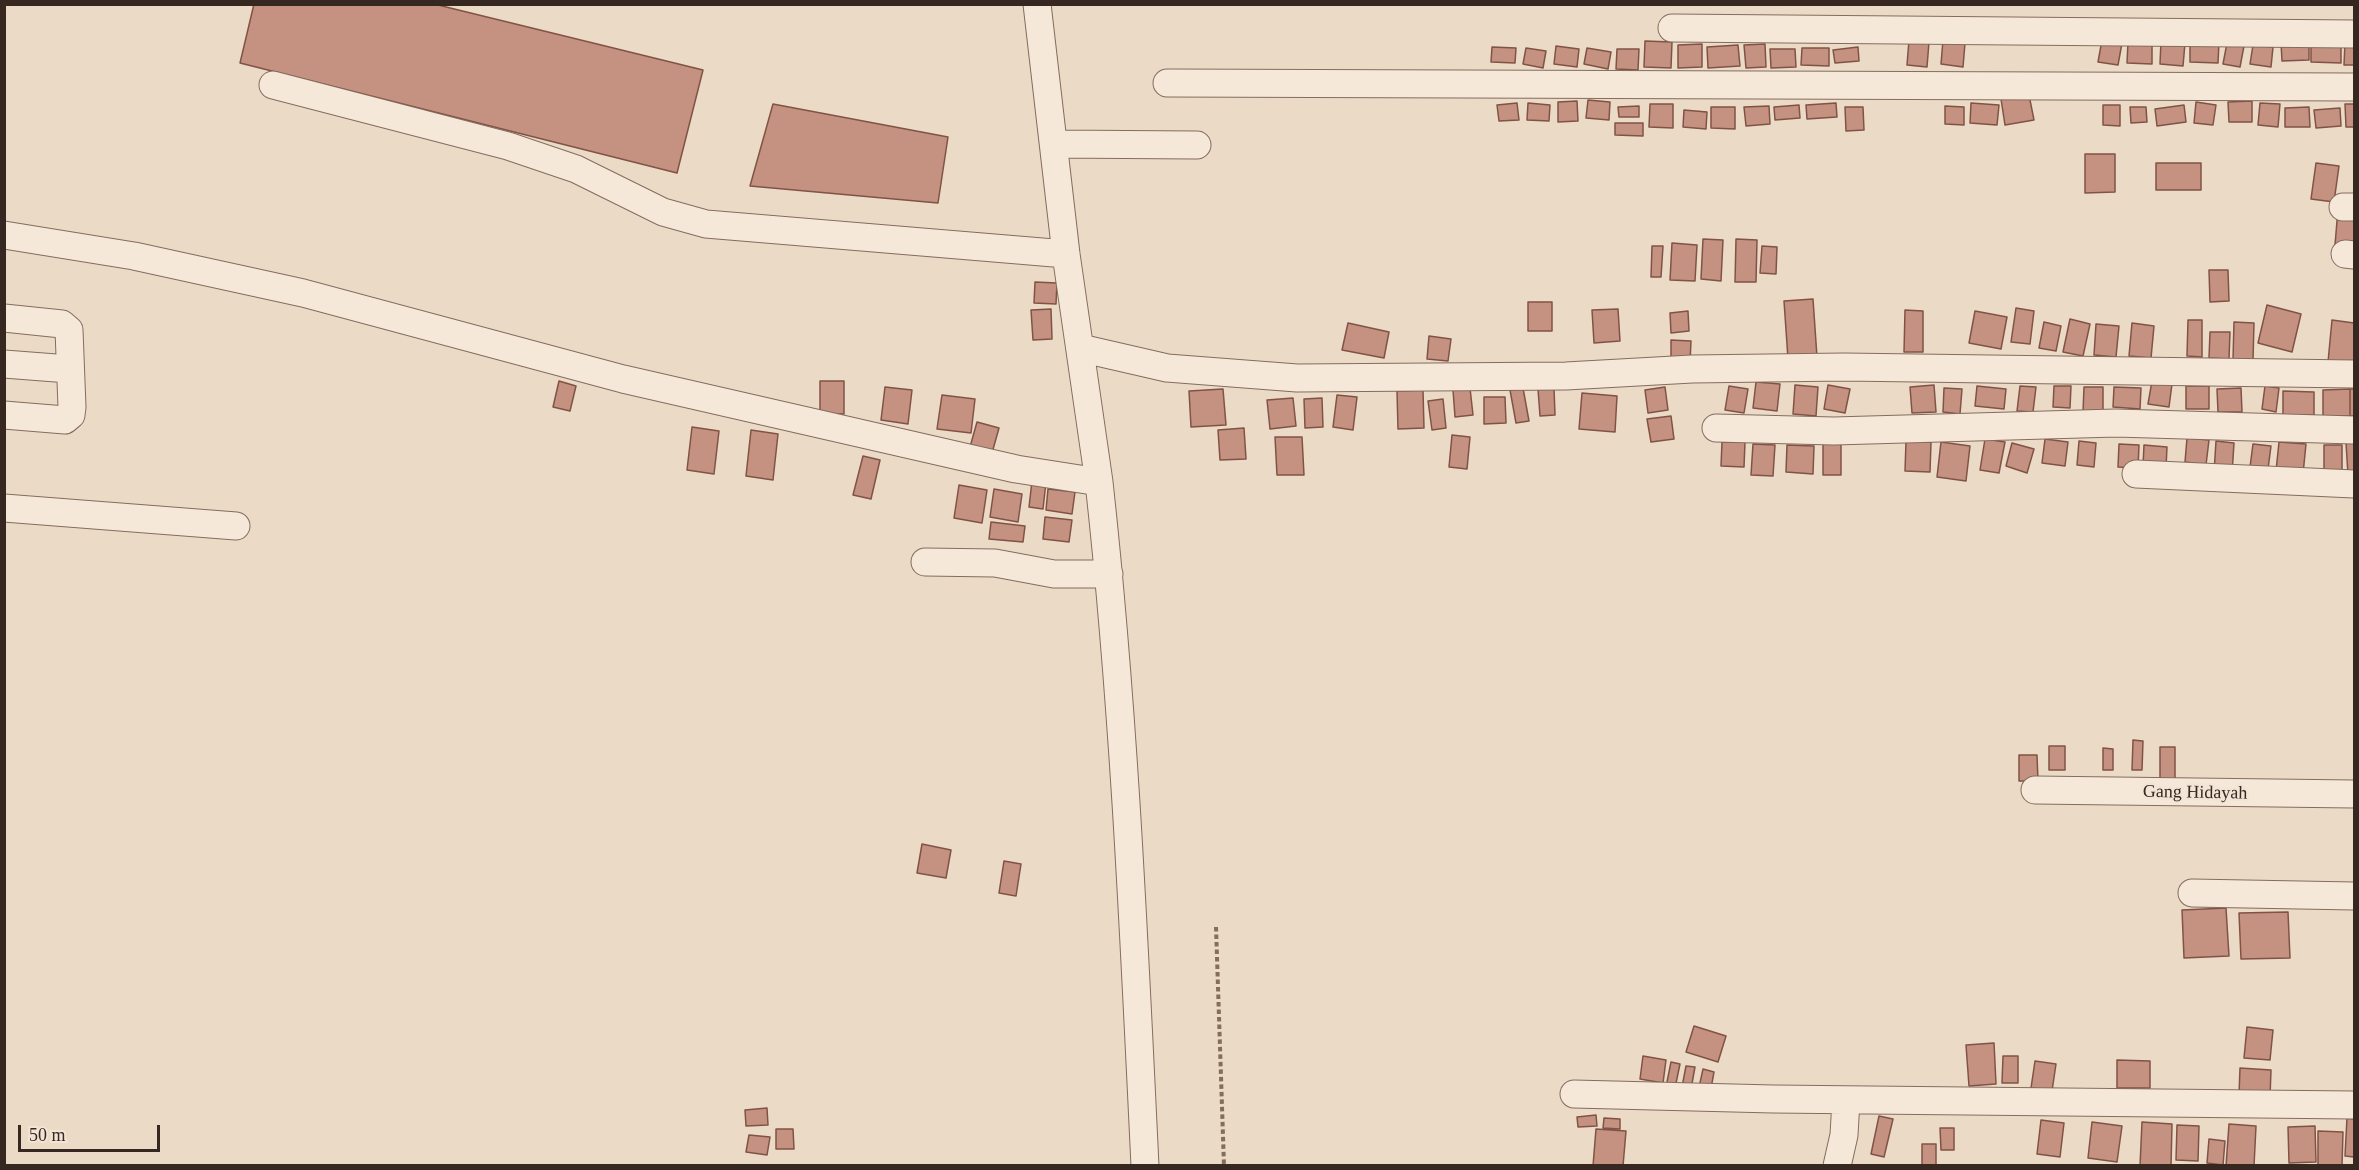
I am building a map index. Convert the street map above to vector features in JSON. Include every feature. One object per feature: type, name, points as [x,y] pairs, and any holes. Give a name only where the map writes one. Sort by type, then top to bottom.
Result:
[{"type":"street","points":[[1037,4],[1066,254],[1099,482],[1109,574],[1130,849],[1145,1166]]},
{"type":"street","points":[[1672,28],[2355,34]]},
{"type":"street","points":[[1167,83],[1887,82],[2355,87]]},
{"type":"street","points":[[273,85],[508,146],[576,169],[663,212],[706,224],[1066,254]]},
{"type":"street","points":[[1054,144],[1197,144]]},
{"type":"street","points":[[4,235],[134,256],[303,293],[623,380],[1016,469],[1099,482]]},
{"type":"street","points":[[4,318],[62,324],[69,330],[71,415],[65,420],[4,416]]},
{"type":"street","points":[[1080,348],[1167,368],[1297,378],[1566,376],[1692,369],[1832,368],[2355,374]]},
{"type":"street","points":[[4,364],[69,369]]},
{"type":"street","points":[[1716,428],[1834,430],[2116,423],[2355,430]]},
{"type":"street","points":[[2136,474],[2355,484]]},
{"type":"street","points":[[4,508],[236,526]]},
{"type":"street","points":[[925,562],[995,563],[1054,574],[1109,574]]},
{"type":"street","name":"Gang Hidayah","points":[[2034,790],[2355,794]]},
{"type":"street","points":[[2192,893],[2355,896]]},
{"type":"street","points":[[1574,1094],[1846,1100],[2355,1105]]},
{"type":"street","points":[[1837,1166],[1844,1135],[1846,1100]]},
{"type":"path","points":[[1216,927],[1224,1166]]},
{"type":"building","points":[[254,4],[434,4],[703,70],[677,173],[240,63]]},
{"type":"building","points":[[1909,40],[1929,42],[1927,67],[1907,65]]},
{"type":"building","points":[[1943,40],[1965,43],[1963,67],[1941,64]]},
{"type":"building","points":[[2102,40],[2122,43],[2118,65],[2098,62]]},
{"type":"building","points":[[2311,40],[2341,40],[2341,63],[2311,62]]},
{"type":"building","points":[[1645,41],[1672,42],[1671,68],[1644,67]]},
{"type":"building","points":[[2161,41],[2185,43],[2183,66],[2160,64]]},
{"type":"building","points":[[2128,42],[2152,43],[2152,64],[2127,63]]},
{"type":"building","points":[[2190,42],[2219,42],[2218,63],[2190,62]]},
{"type":"building","points":[[2345,42],[2354,43],[2354,65],[2344,65]]},
{"type":"building","points":[[2227,43],[2244,46],[2240,67],[2223,64]]},
{"type":"building","points":[[2281,43],[2309,43],[2309,60],[2282,61]]},
{"type":"building","points":[[1702,44],[1702,67],[1678,68],[1678,45]]},
{"type":"building","points":[[1765,44],[1766,67],[1746,68],[1744,45]]},
{"type":"building","points":[[1738,45],[1740,66],[1708,68],[1707,47]]},
{"type":"building","points":[[2253,45],[2273,47],[2271,67],[2250,64]]},
{"type":"building","points":[[1556,46],[1579,49],[1577,67],[1554,64]]},
{"type":"building","points":[[1492,47],[1516,48],[1515,63],[1491,62]]},
{"type":"building","points":[[1858,47],[1859,61],[1835,63],[1833,50]]},
{"type":"building","points":[[1526,48],[1546,51],[1543,68],[1523,64]]},
{"type":"building","points":[[1587,48],[1611,52],[1608,69],[1584,64]]},
{"type":"building","points":[[1802,48],[1829,48],[1829,66],[1801,65]]},
{"type":"building","points":[[1617,49],[1639,49],[1638,70],[1616,69]]},
{"type":"building","points":[[1770,49],[1795,49],[1796,67],[1771,68]]},
{"type":"building","points":[[2029,95],[2034,120],[2005,125],[2001,99]]},
{"type":"building","points":[[1588,100],[1610,102],[1609,120],[1586,118]]},
{"type":"building","points":[[1577,101],[1578,121],[1558,122],[1558,102]]},
{"type":"building","points":[[2252,101],[2252,122],[2229,122],[2228,102]]},
{"type":"building","points":[[2196,102],[2216,105],[2213,125],[2194,123]]},
{"type":"building","points":[[1517,103],[1519,120],[1499,121],[1497,105]]},
{"type":"building","points":[[1528,103],[1550,105],[1549,121],[1527,120]]},
{"type":"building","points":[[1836,103],[1837,117],[1807,119],[1806,105]]},
{"type":"building","points":[[1971,103],[1999,105],[1997,125],[1970,123]]},
{"type":"building","points":[[2260,103],[2280,104],[2278,127],[2258,125]]},
{"type":"building","points":[[773,104],[948,137],[938,203],[750,186]]},
{"type":"building","points":[[1650,104],[1673,104],[1673,128],[1649,127]]},
{"type":"building","points":[[2345,104],[2354,104],[2354,127],[2346,127]]},
{"type":"building","points":[[1799,105],[1800,118],[1775,120],[1774,107]]},
{"type":"building","points":[[2103,105],[2120,105],[2120,126],[2103,125]]},
{"type":"building","points":[[2184,105],[2186,122],[2157,126],[2155,109]]},
{"type":"building","points":[[1639,106],[1639,117],[1619,117],[1618,107]]},
{"type":"building","points":[[1769,106],[1770,124],[1746,126],[1744,107]]},
{"type":"building","points":[[1945,106],[1964,107],[1964,125],[1945,124]]},
{"type":"building","points":[[1711,107],[1735,107],[1735,129],[1711,128]]},
{"type":"building","points":[[1845,107],[1863,107],[1864,130],[1846,131]]},
{"type":"building","points":[[2130,107],[2146,107],[2147,122],[2131,123]]},
{"type":"building","points":[[2309,107],[2310,127],[2285,127],[2285,108]]},
{"type":"building","points":[[2340,108],[2341,126],[2316,128],[2314,110]]},
{"type":"building","points":[[1684,110],[1707,112],[1706,129],[1683,127]]},
{"type":"building","points":[[1615,123],[1643,123],[1643,136],[1615,135]]},
{"type":"building","points":[[2085,154],[2115,154],[2115,192],[2085,193]]},
{"type":"building","points":[[2156,163],[2201,163],[2201,190],[2156,190]]},
{"type":"building","points":[[2316,163],[2339,166],[2334,202],[2311,199]]},
{"type":"building","points":[[2338,209],[2354,210],[2354,247],[2335,245]]},
{"type":"building","points":[[1703,239],[1723,240],[1721,281],[1701,279]]},
{"type":"building","points":[[1736,239],[1757,240],[1756,282],[1735,282]]},
{"type":"building","points":[[1672,243],[1697,245],[1695,281],[1670,280]]},
{"type":"building","points":[[1652,246],[1663,246],[1661,277],[1651,277]]},
{"type":"building","points":[[1762,246],[1777,247],[1776,274],[1760,273]]},
{"type":"building","points":[[2209,270],[2228,270],[2229,301],[2210,302]]},
{"type":"building","points":[[1035,282],[1057,283],[1056,304],[1034,303]]},
{"type":"building","points":[[1813,299],[1817,357],[1788,359],[1784,301]]},
{"type":"building","points":[[1528,302],[1552,302],[1552,331],[1528,331]]},
{"type":"building","points":[[2267,305],[2301,314],[2292,352],[2258,343]]},
{"type":"building","points":[[2016,308],[2034,311],[2030,344],[2011,342]]},
{"type":"building","points":[[1051,309],[1052,339],[1033,340],[1031,310]]},
{"type":"building","points":[[1618,309],[1620,341],[1594,343],[1592,310]]},
{"type":"building","points":[[1905,310],[1923,311],[1923,352],[1904,352]]},
{"type":"building","points":[[1688,311],[1689,331],[1671,333],[1670,313]]},
{"type":"building","points":[[1975,311],[2007,317],[2001,349],[1969,343]]},
{"type":"building","points":[[2070,319],[2090,324],[2083,356],[2063,352]]},
{"type":"building","points":[[2188,320],[2202,320],[2202,357],[2187,356]]},
{"type":"building","points":[[2332,320],[2354,323],[2354,365],[2328,362]]},
{"type":"building","points":[[2044,322],[2061,326],[2056,351],[2039,348]]},
{"type":"building","points":[[2234,322],[2254,323],[2253,360],[2233,360]]},
{"type":"building","points":[[1348,323],[1389,332],[1384,358],[1342,350]]},
{"type":"building","points":[[2132,323],[2154,326],[2151,358],[2129,356]]},
{"type":"building","points":[[2096,324],[2119,326],[2116,357],[2094,355]]},
{"type":"building","points":[[2210,332],[2230,332],[2229,359],[2209,358]]},
{"type":"building","points":[[1429,336],[1451,339],[1448,361],[1427,359]]},
{"type":"building","points":[[1671,340],[1691,341],[1690,362],[1671,362]]},
{"type":"building","points":[[559,381],[576,386],[570,411],[553,407]]},
{"type":"building","points":[[820,381],[844,381],[844,414],[820,414]]},
{"type":"building","points":[[2152,381],[2172,384],[2169,407],[2148,404]]},
{"type":"building","points":[[1756,382],[1780,384],[1777,411],[1753,408]]},
{"type":"building","points":[[1795,385],[1818,387],[1816,416],[1793,414]]},
{"type":"building","points":[[1828,385],[1850,389],[1845,413],[1824,409]]},
{"type":"building","points":[[1934,385],[1936,412],[1912,413],[1910,387]]},
{"type":"building","points":[[1729,386],[1748,389],[1744,413],[1725,410]]},
{"type":"building","points":[[1977,386],[2006,389],[2004,409],[1975,406]]},
{"type":"building","points":[[2020,386],[2036,387],[2033,412],[2017,411]]},
{"type":"building","points":[[2054,386],[2071,386],[2070,408],[2053,407]]},
{"type":"building","points":[[2186,386],[2209,386],[2209,409],[2186,409]]},
{"type":"building","points":[[2265,386],[2279,388],[2276,412],[2262,409]]},
{"type":"building","points":[[885,387],[912,390],[908,424],[881,420]]},
{"type":"building","points":[[1665,387],[1668,410],[1648,413],[1645,390]]},
{"type":"building","points":[[2084,387],[2103,387],[2103,413],[2083,412]]},
{"type":"building","points":[[2114,387],[2141,388],[2140,409],[2113,407]]},
{"type":"building","points":[[1470,388],[1473,415],[1455,417],[1453,390]]},
{"type":"building","points":[[1523,388],[1529,421],[1516,423],[1510,390]]},
{"type":"building","points":[[1554,388],[1555,415],[1540,416],[1538,389]]},
{"type":"building","points":[[1944,388],[1962,389],[1960,414],[1943,412]]},
{"type":"building","points":[[2241,388],[2242,412],[2218,412],[2217,389]]},
{"type":"building","points":[[1223,389],[1226,425],[1191,427],[1189,391]]},
{"type":"building","points":[[2350,389],[2350,416],[2323,416],[2323,390]]},
{"type":"building","points":[[2350,389],[2354,389],[2354,416],[2350,416]]},
{"type":"building","points":[[1423,390],[1424,428],[1398,429],[1397,391]]},
{"type":"building","points":[[2283,391],[2314,392],[2314,415],[2283,415]]},
{"type":"building","points":[[1582,393],[1617,396],[1615,432],[1579,429]]},
{"type":"building","points":[[942,395],[975,399],[971,433],[937,429]]},
{"type":"building","points":[[1337,395],[1357,397],[1353,430],[1333,427]]},
{"type":"building","points":[[1484,397],[1505,397],[1506,423],[1484,424]]},
{"type":"building","points":[[1293,398],[1296,426],[1270,429],[1267,400]]},
{"type":"building","points":[[1322,398],[1323,427],[1305,428],[1304,399]]},
{"type":"building","points":[[1443,399],[1446,428],[1432,430],[1428,401]]},
{"type":"building","points":[[1671,416],[1674,439],[1651,442],[1647,419]]},
{"type":"building","points":[[977,422],[999,428],[992,453],[970,447]]},
{"type":"building","points":[[692,427],[719,431],[714,474],[687,470]]},
{"type":"building","points":[[1244,428],[1246,459],[1220,460],[1218,430]]},
{"type":"building","points":[[751,430],[778,434],[773,480],[746,476]]},
{"type":"building","points":[[1452,435],[1470,437],[1467,469],[1449,467]]},
{"type":"building","points":[[1275,437],[1302,437],[1304,475],[1277,475]]},
{"type":"building","points":[[2187,438],[2209,440],[2206,465],[2185,462]]},
{"type":"building","points":[[1985,439],[2005,442],[1999,473],[1980,470]]},
{"type":"building","points":[[2045,439],[2068,442],[2065,466],[2042,463]]},
{"type":"building","points":[[1906,441],[1931,442],[1930,472],[1905,471]]},
{"type":"building","points":[[2079,441],[2096,443],[2094,467],[2077,465]]},
{"type":"building","points":[[2216,441],[2234,443],[2232,474],[2214,473]]},
{"type":"building","points":[[1722,442],[1745,442],[1744,467],[1721,466]]},
{"type":"building","points":[[1941,442],[1970,446],[1966,481],[1937,477]]},
{"type":"building","points":[[2279,442],[2306,444],[2303,474],[2276,471]]},
{"type":"building","points":[[1823,443],[1841,443],[1841,475],[1823,475]]},
{"type":"building","points":[[2012,443],[2034,449],[2027,473],[2006,466]]},
{"type":"building","points":[[2346,443],[2354,443],[2354,475],[2348,475]]},
{"type":"building","points":[[1753,444],[1775,445],[1773,476],[1751,475]]},
{"type":"building","points":[[2119,444],[2139,445],[2138,468],[2118,467]]},
{"type":"building","points":[[2253,444],[2271,446],[2268,469],[2250,467]]},
{"type":"building","points":[[1787,445],[1814,446],[1813,474],[1786,472]]},
{"type":"building","points":[[2144,445],[2167,447],[2166,468],[2143,466]]},
{"type":"building","points":[[2324,445],[2342,445],[2342,473],[2324,473]]},
{"type":"building","points":[[863,456],[880,460],[871,499],[853,495]]},
{"type":"building","points":[[1032,481],[1046,482],[1043,509],[1029,507]]},
{"type":"building","points":[[959,485],[987,490],[982,523],[954,518]]},
{"type":"building","points":[[994,489],[1022,494],[1018,522],[990,517]]},
{"type":"building","points":[[1048,489],[1075,492],[1072,514],[1046,510]]},
{"type":"building","points":[[1045,517],[1072,520],[1069,542],[1043,539]]},
{"type":"building","points":[[991,522],[1025,526],[1023,542],[989,539]]},
{"type":"building","points":[[2133,740],[2143,741],[2142,770],[2132,770]]},
{"type":"building","points":[[2049,746],[2065,746],[2065,770],[2049,770]]},
{"type":"building","points":[[2160,747],[2175,747],[2175,786],[2160,785]]},
{"type":"building","points":[[2103,748],[2113,749],[2113,770],[2103,770]]},
{"type":"building","points":[[2019,755],[2037,755],[2038,781],[2019,781]]},
{"type":"building","points":[[922,844],[951,850],[946,878],[917,873]]},
{"type":"building","points":[[1004,861],[1021,864],[1016,896],[999,893]]},
{"type":"building","points":[[2226,908],[2229,956],[2184,958],[2182,910]]},
{"type":"building","points":[[2288,912],[2290,958],[2241,959],[2239,913]]},
{"type":"building","points":[[1694,1026],[1726,1036],[1718,1062],[1686,1052]]},
{"type":"building","points":[[2247,1027],[2273,1030],[2270,1060],[2244,1058]]},
{"type":"building","points":[[1994,1043],[1996,1084],[1969,1086],[1966,1045]]},
{"type":"building","points":[[1643,1056],[1666,1060],[1663,1083],[1640,1079]]},
{"type":"building","points":[[2003,1056],[2018,1056],[2018,1083],[2002,1083]]},
{"type":"building","points":[[2117,1060],[2150,1061],[2150,1088],[2117,1088]]},
{"type":"building","points":[[2035,1061],[2056,1064],[2052,1091],[2031,1088]]},
{"type":"building","points":[[1671,1062],[1680,1064],[1675,1088],[1666,1087]]},
{"type":"building","points":[[1686,1066],[1695,1067],[1691,1089],[1682,1087]]},
{"type":"building","points":[[2240,1068],[2271,1070],[2270,1097],[2239,1095]]},
{"type":"building","points":[[1703,1069],[1714,1072],[1710,1094],[1698,1092]]},
{"type":"building","points":[[767,1108],[768,1125],[746,1126],[745,1110]]},
{"type":"building","points":[[1596,1115],[1597,1126],[1578,1127],[1577,1117]]},
{"type":"building","points":[[1879,1116],[1893,1119],[1884,1157],[1871,1154]]},
{"type":"building","points":[[1604,1118],[1620,1119],[1620,1129],[1603,1128]]},
{"type":"building","points":[[2347,1118],[2354,1119],[2354,1157],[2345,1156]]},
{"type":"building","points":[[2041,1120],[2064,1123],[2060,1157],[2037,1154]]},
{"type":"building","points":[[2092,1122],[2122,1126],[2117,1162],[2088,1158]]},
{"type":"building","points":[[2142,1122],[2172,1124],[2171,1166],[2140,1166]]},
{"type":"building","points":[[2229,1124],[2256,1126],[2254,1166],[2226,1166]]},
{"type":"building","points":[[2177,1125],[2199,1126],[2198,1161],[2176,1160]]},
{"type":"building","points":[[2315,1126],[2316,1162],[2289,1163],[2288,1127]]},
{"type":"building","points":[[1940,1128],[1954,1128],[1954,1150],[1941,1150]]},
{"type":"building","points":[[776,1129],[793,1129],[794,1149],[776,1149]]},
{"type":"building","points":[[1596,1129],[1626,1131],[1623,1166],[1593,1166]]},
{"type":"building","points":[[2318,1131],[2343,1132],[2342,1166],[2318,1166]]},
{"type":"building","points":[[749,1135],[770,1137],[767,1155],[746,1152]]},
{"type":"building","points":[[2209,1139],[2225,1141],[2223,1165],[2207,1163]]},
{"type":"building","points":[[1922,1144],[1936,1144],[1936,1166],[1922,1166]]}]
